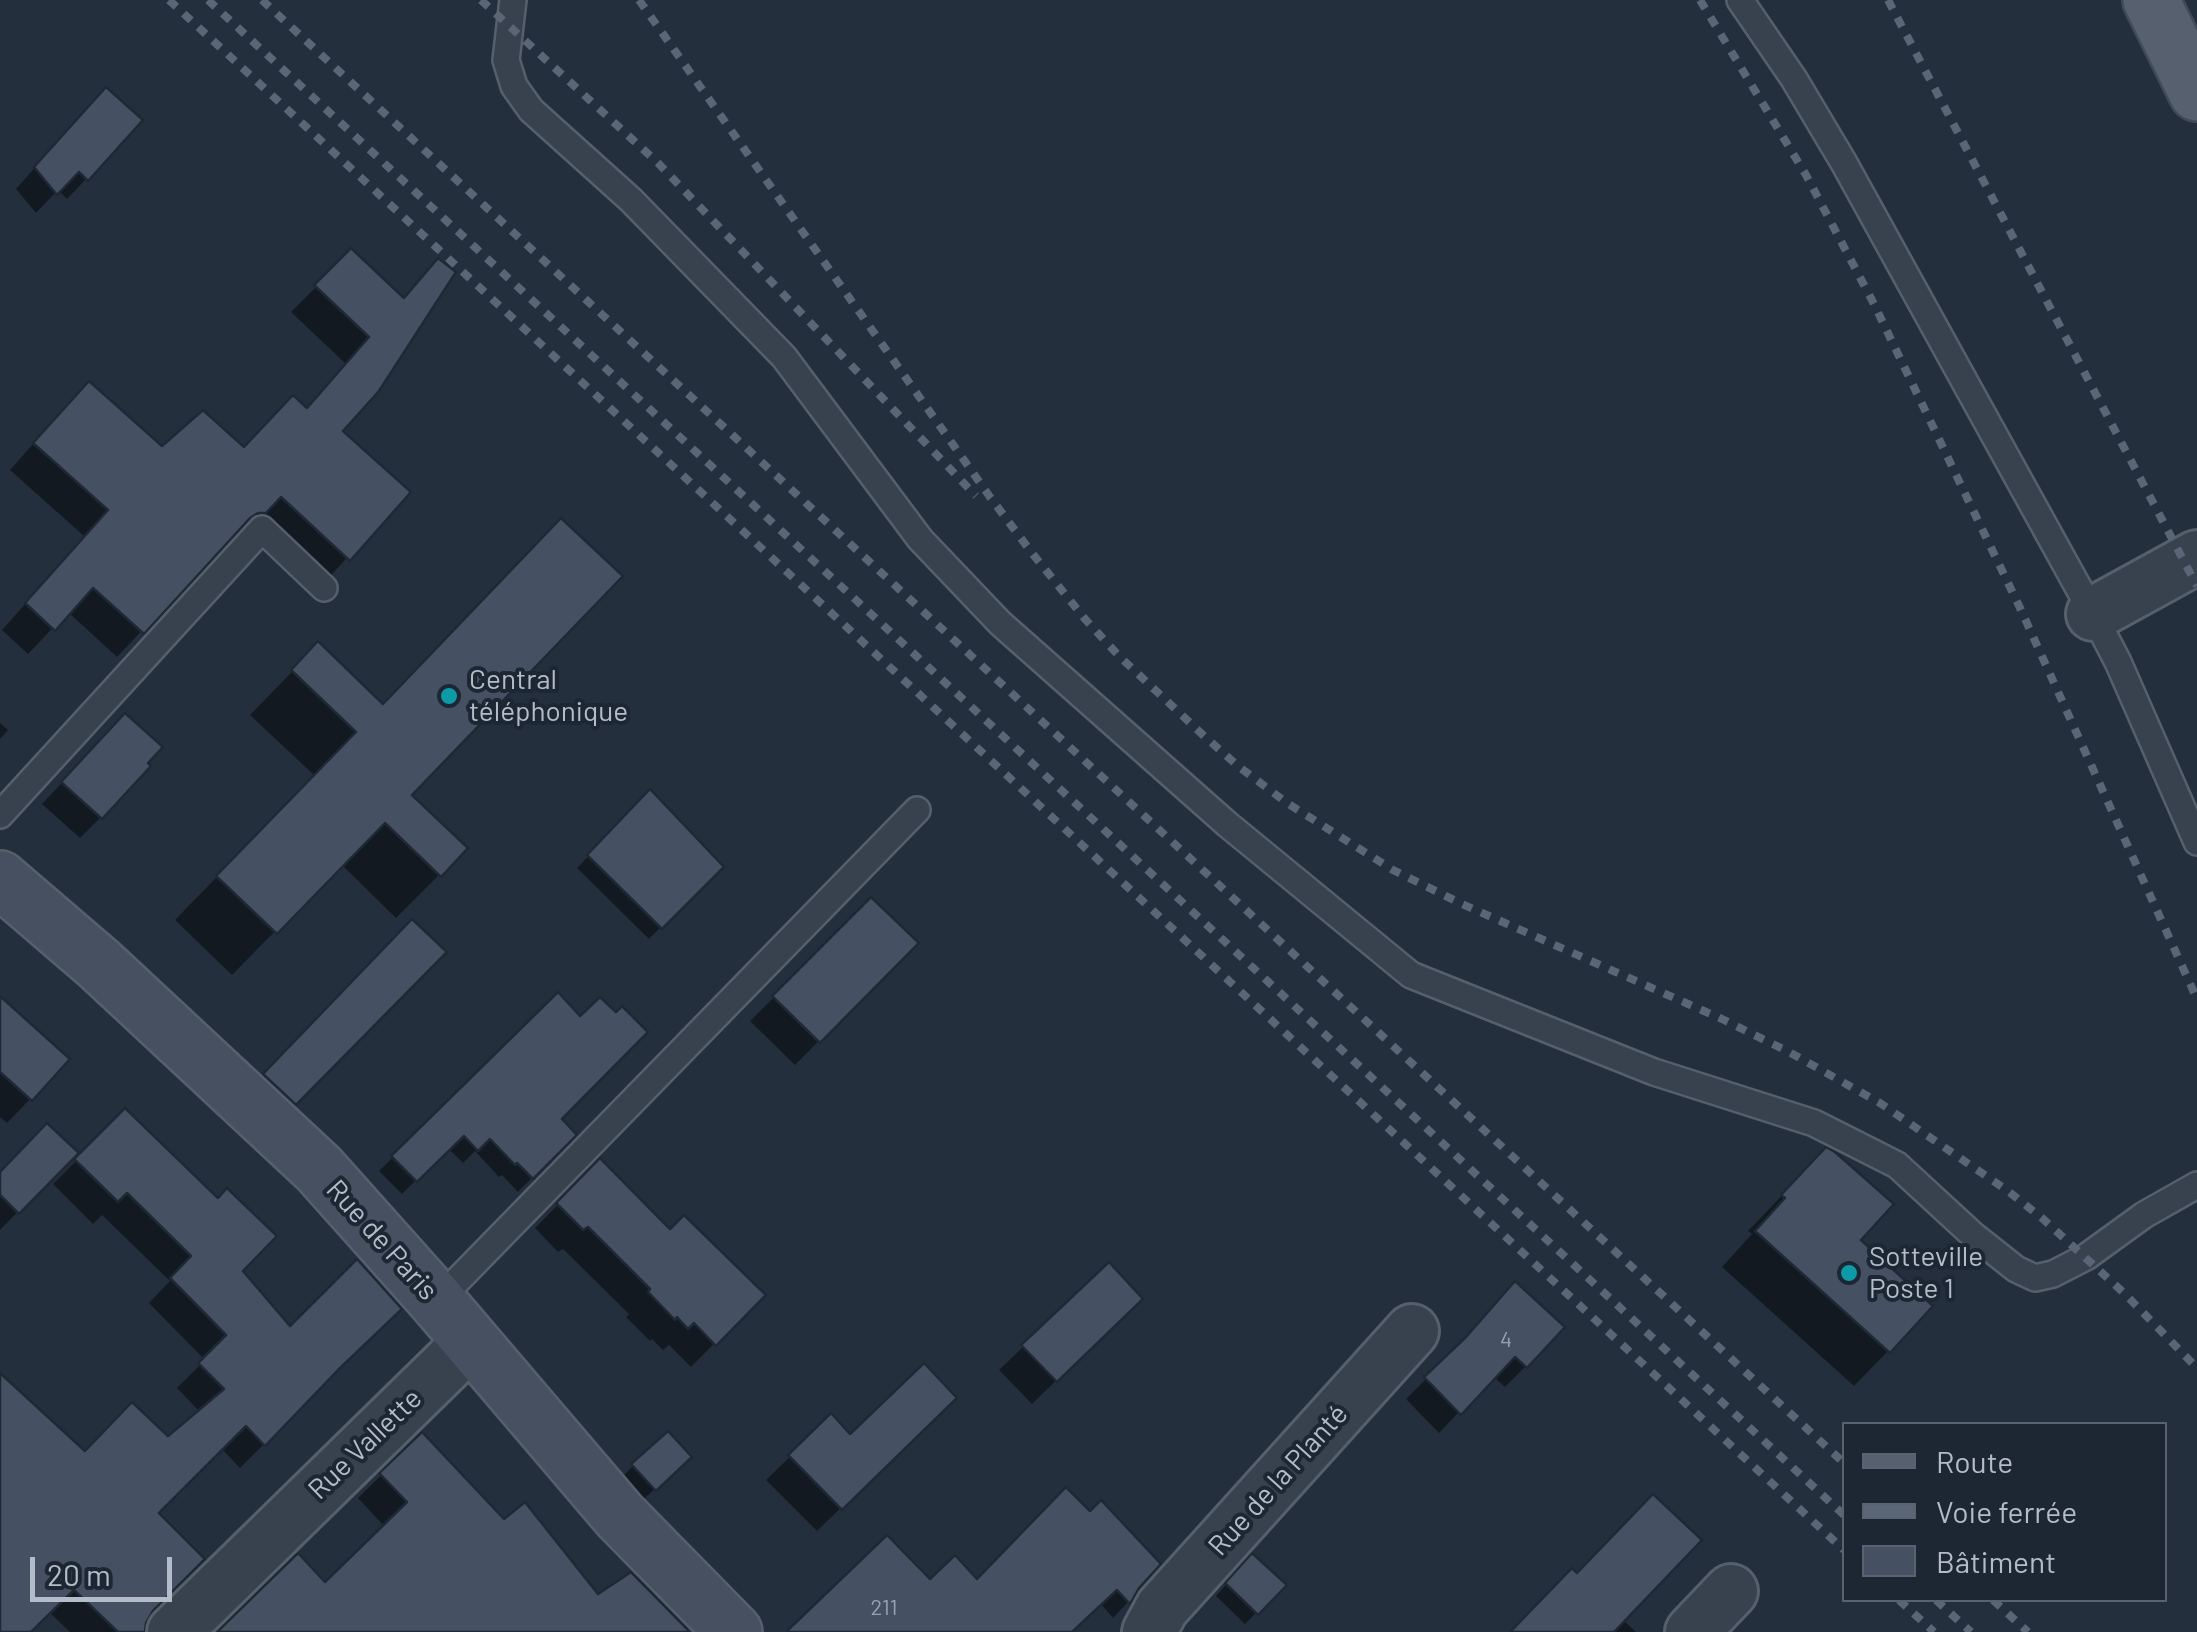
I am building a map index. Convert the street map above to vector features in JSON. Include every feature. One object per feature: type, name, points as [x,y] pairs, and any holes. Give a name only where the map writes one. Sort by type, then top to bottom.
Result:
[{"type":"main road","points":[[2151,0],[2197,93]]},
{"type":"street","points":[[2092,614],[2197,557]]},
{"type":"street","name":"Rue de Paris","points":[[0,880],[98,964],[306,1156],[620,1516],[734,1632]]},
{"type":"street","name":"Rue Vallette","points":[[174,1632],[452,1360],[451,1319]]},
{"type":"street","name":"Rue de la Planté","points":[[1149,1632],[1162,1608],[1412,1330]]},
{"type":"street","points":[[1692,1632],[1732,1590]]},
{"type":"lane","points":[[513,0],[506,60],[514,86],[531,110],[631,200],[784,357],[920,539],[1000,623],[1227,824],[1411,975],[1654,1072],[1814,1123],[1897,1165],[1974,1235],[2016,1269],[2035,1278],[2053,1274],[2086,1257],[2197,1185]]},
{"type":"lane","points":[[1740,0],[1794,79],[1844,163],[2092,614],[2118,662],[2197,842]]},
{"type":"lane","points":[[0,815],[262,528],[324,588]]},
{"type":"lane","points":[[451,1319],[452,1286],[917,810]]},
{"type":"building","points":[[106,87],[143,120],[88,181],[79,172],[57,195],[34,167]]},
{"type":"building","points":[[351,248],[404,298],[438,258],[456,272],[379,391],[343,431],[411,492],[350,561],[281,497],[266,513],[250,518],[144,634],[93,588],[55,631],[25,603],[108,510],[33,443],[89,381],[162,446],[203,410],[244,447],[293,395],[307,408],[369,337],[314,285]]},
{"type":"building","name":"Central téléphonique","points":[[561,518],[623,576],[412,795],[468,848],[441,877],[385,823],[277,934],[216,876],[356,732],[291,670],[318,641],[383,704]]},
{"type":"building","points":[[125,713],[163,747],[148,763],[151,766],[102,819],[61,782]]},
{"type":"building","points":[[650,789],[724,867],[662,929],[587,855]]},
{"type":"building","points":[[871,897],[919,943],[820,1043],[772,996]]},
{"type":"building","points":[[412,919],[447,952],[296,1105],[263,1074]]},
{"type":"building","points":[[558,992],[580,1016],[600,997],[616,1012],[622,1006],[648,1032],[562,1119],[577,1135],[533,1179],[490,1139],[478,1151],[464,1136],[417,1182],[391,1156]]},
{"type":"building","points":[[0,996],[70,1059],[32,1101],[0,1072]]},
{"type":"building","points":[[125,1108],[218,1198],[227,1188],[277,1236],[243,1271],[290,1326],[357,1259],[402,1309],[265,1446],[246,1426],[159,1513],[205,1559],[153,1611],[145,1632],[118,1632],[74,1590],[31,1632],[0,1632],[0,1373],[85,1451],[132,1402],[168,1436],[224,1389],[198,1363],[226,1335],[170,1278],[191,1256],[127,1193],[118,1202],[74,1159]]},
{"type":"building","points":[[47,1123],[79,1153],[19,1214],[0,1195],[0,1172]]},
{"type":"building","name":"Sotteville Poste 1","points":[[1826,1147],[1894,1204],[1861,1240],[1933,1306],[1890,1353],[1755,1231],[1785,1198],[1781,1195]]},
{"type":"building","points":[[600,1158],[670,1229],[684,1215],[766,1295],[716,1346],[694,1323],[688,1329],[677,1317],[675,1320],[588,1227],[583,1230],[556,1203]]},
{"type":"building","points":[[1109,1262],[1143,1299],[1057,1382],[1021,1345]]},
{"type":"building","points":[[1515,1281],[1565,1327],[1527,1368],[1515,1357],[1461,1415],[1424,1377]]},
{"type":"building","points":[[924,1363],[957,1398],[842,1510],[788,1455],[831,1413],[850,1434]]},
{"type":"building","points":[[668,1431],[692,1457],[656,1491],[631,1464]]},
{"type":"building","points":[[422,1432],[504,1519],[525,1502],[598,1594],[631,1572],[690,1632],[217,1632],[298,1553],[325,1582],[407,1502],[379,1473]]},
{"type":"building","points":[[1066,1487],[1090,1511],[1101,1500],[1161,1564],[1130,1604],[1117,1590],[1072,1632],[786,1632],[887,1535],[930,1579],[955,1555],[977,1579]]},
{"type":"building","points":[[1653,1494],[1702,1540],[1614,1632],[1510,1632],[1572,1568],[1577,1573]]},
{"type":"building","points":[[1252,1553],[1287,1585],[1258,1615],[1225,1583]]},
{"type":"railway","points":[[169,0],[1842,1548]]},
{"type":"railway","points":[[208,0],[1842,1513]]},
{"type":"railway","points":[[262,0],[1842,1461]]},
{"type":"railway","points":[[481,0],[658,163],[976,496]]},
{"type":"railway","points":[[639,0],[1032,553],[1119,656],[1238,766],[1287,803],[1393,870],[1722,1019],[1880,1103],[2042,1218],[2124,1293],[2197,1368]]},
{"type":"railway","points":[[1700,0],[1806,175],[1874,304],[2021,610],[2197,999]]},
{"type":"railway","points":[[1888,0],[2197,586]]},
{"type":"railway","points":[[1901,1602],[1934,1632]]},
{"type":"railway","points":[[1938,1602],[1971,1632]]},
{"type":"railway","points":[[1995,1602],[2028,1632]]},
{"type":"place","name":"Central téléphonique","points":[[449,696]]},
{"type":"place","name":"Sotteville Poste 1","points":[[1849,1273]]}]
